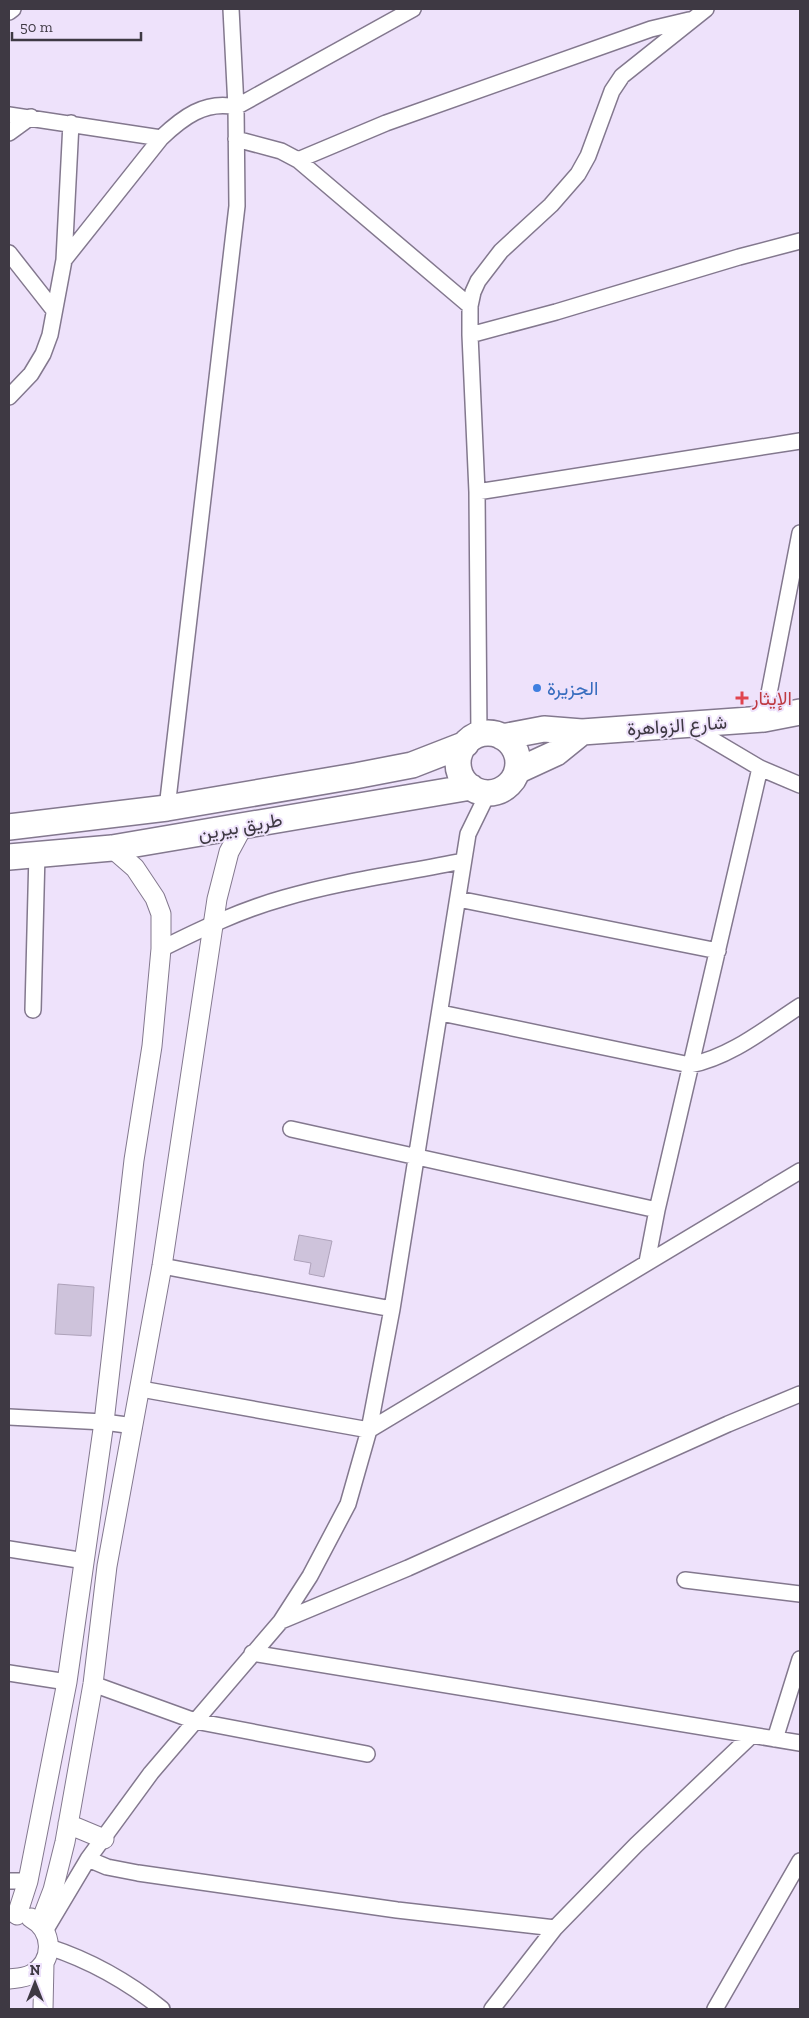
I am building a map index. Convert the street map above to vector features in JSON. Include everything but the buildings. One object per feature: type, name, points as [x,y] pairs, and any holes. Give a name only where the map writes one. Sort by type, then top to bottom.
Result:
[{"type":"main road","name":"شارع الزواهرة","points":[[482,738],[544,729],[582,732],[764,719],[800,712]]},
{"type":"main road","points":[[517,771],[556,753],[582,732]]},
{"type":"main road","name":"طريق بيرين","points":[[9,827],[167,808],[412,765],[482,738]]},
{"type":"main road","points":[[482,738],[514,747],[518,763],[517,771],[506,787],[479,790],[465,782],[459,767],[461,750],[482,738]]},
{"type":"main road","name":"طريق بيرين","points":[[9,857],[37,853],[112,848],[479,790]]},
{"type":"street","points":[[9,12],[13,9]]},
{"type":"street","points":[[167,808],[237,206],[236,107],[231,9]]},
{"type":"street","points":[[64,260],[161,138],[179,121],[197,111],[216,106],[236,107],[412,9]]},
{"type":"street","points":[[482,738],[477,492],[470,306],[478,281],[501,251],[550,205],[578,174],[588,156],[609,99],[622,76],[706,9]]},
{"type":"street","points":[[298,160],[386,123],[651,29],[694,19]]},
{"type":"street","points":[[9,115],[161,138]]},
{"type":"street","points":[[9,133],[31,117]]},
{"type":"street","points":[[9,397],[31,374],[43,354],[50,335],[53,309],[64,260],[71,123]]},
{"type":"street","points":[[236,139],[280,151],[298,160],[470,306]]},
{"type":"street","points":[[470,335],[556,312],[739,256],[800,241]]},
{"type":"street","points":[[9,253],[53,309]]},
{"type":"street","points":[[477,492],[800,442]]},
{"type":"street","points":[[764,719],[800,532]]},
{"type":"street","points":[[688,725],[760,768],[800,785]]},
{"type":"street","points":[[647,1262],[690,1065],[760,768]]},
{"type":"street","points":[[9,1979],[30,1975],[44,1941],[88,1860],[151,1773],[280,1621],[310,1576],[348,1504],[369,1430],[392,1309],[418,1156],[463,861],[479,790]]},
{"type":"street","points":[[43,2009],[44,1941],[53,1890],[65,1842],[93,1684],[107,1566],[141,1389],[162,1266],[217,899],[227,861],[243,826]]},
{"type":"street","points":[[112,848],[135,868],[155,898],[161,914],[161,949],[152,1046],[134,1160],[104,1422],[67,1682],[28,1881],[13,1916],[26,1916],[44,1941],[92,1962],[130,1985],[162,2009]]},
{"type":"street","points":[[32,1010],[37,853]]},
{"type":"street","points":[[161,949],[215,922],[283,898],[463,861]]},
{"type":"street","points":[[458,899],[718,951]]},
{"type":"street","points":[[440,1013],[690,1065],[725,1053],[800,1006]]},
{"type":"street","points":[[291,1130],[418,1156],[657,1210]]},
{"type":"street","points":[[141,1389],[369,1430],[800,1171]]},
{"type":"street","points":[[162,1266],[392,1309]]},
{"type":"street","points":[[280,1621],[408,1568],[728,1424],[800,1394]]},
{"type":"street","points":[[9,1418],[104,1422],[134,1426]]},
{"type":"street","points":[[9,1549],[85,1561]]},
{"type":"street","points":[[685,1580],[800,1594]]},
{"type":"street","points":[[252,1653],[800,1743]]},
{"type":"street","points":[[775,1739],[800,1659]]},
{"type":"street","points":[[9,1674],[67,1682]]},
{"type":"street","points":[[93,1684],[195,1721],[367,1754]]},
{"type":"street","points":[[492,2009],[555,1928],[636,1845],[752,1736]]},
{"type":"street","points":[[68,1824],[104,1838]]},
{"type":"street","points":[[38,1832],[65,1842]]},
{"type":"street","points":[[88,1860],[107,1867],[138,1874],[397,1910],[555,1928]]},
{"type":"street","points":[[715,2009],[800,1861]]},
{"type":"street","points":[[9,1881],[28,1881]]},
{"type":"place","name":"الجزيرة","points":[[537,688]]},
{"type":"place","name":"الإيثار","points":[[742,698]]}]
